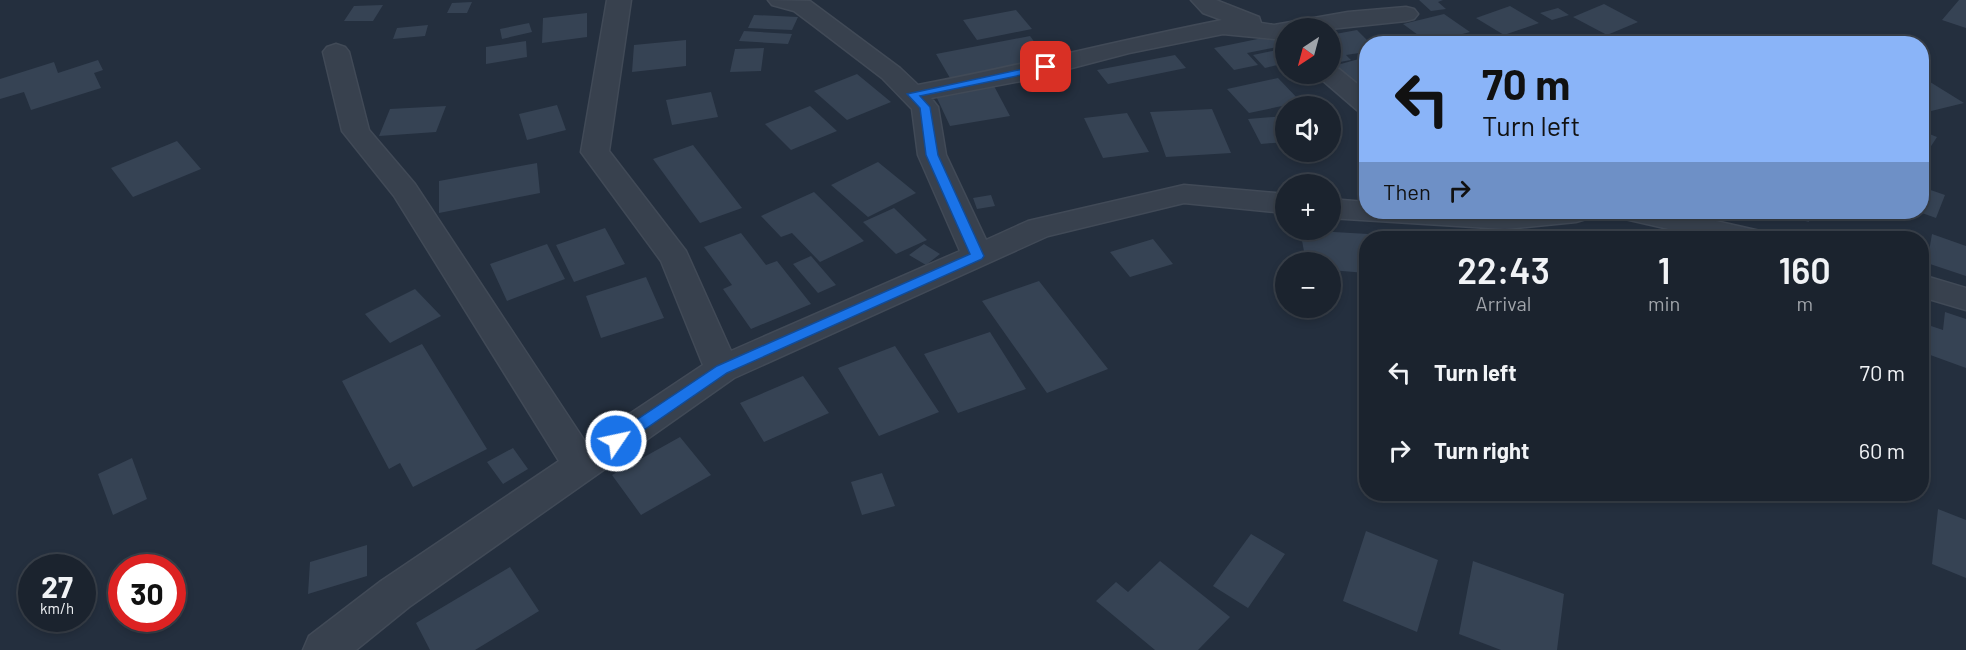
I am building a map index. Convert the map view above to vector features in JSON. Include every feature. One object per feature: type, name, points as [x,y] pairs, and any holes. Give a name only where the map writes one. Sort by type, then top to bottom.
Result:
[{"type":"street","points":[[620,0],[595,152],[675,258],[722,369]]},
{"type":"street","points":[[780,0],[802,6],[891,73],[925,107],[932,155],[978,256]]},
{"type":"street","points":[[1203,0],[1212,8],[1275,30]]},
{"type":"street","points":[[1341,21],[1406,14]]},
{"type":"street","points":[[912,94],[1026,72],[1127,46],[1223,27],[1275,32]]},
{"type":"street","points":[[336,52],[356,130],[405,191],[581,465]]},
{"type":"street","points":[[1341,83],[1359,98]]},
{"type":"street","points":[[324,650],[395,594],[722,369],[1039,228],[1184,194],[1275,203]]},
{"type":"street","points":[[1341,209],[1359,210]]},
{"type":"street","points":[[1666,219],[1718,231]]},
{"type":"street","points":[[1929,288],[1966,299]]},
{"type":"building","points":[[1419,0],[1443,0],[1438,2],[1446,9],[1431,11]]},
{"type":"building","points":[[1959,0],[1966,0],[1966,28],[1942,20]]},
{"type":"building","points":[[472,2],[467,13],[447,13],[452,3]]},
{"type":"building","points":[[1604,4],[1638,22],[1607,35],[1573,17]]},
{"type":"building","points":[[383,5],[373,21],[344,21],[354,6]]},
{"type":"building","points":[[1510,6],[1539,23],[1504,35],[1476,18]]},
{"type":"building","points":[[1558,8],[1569,15],[1552,20],[1540,13]]},
{"type":"building","points":[[1016,10],[1032,29],[977,40],[963,20]]},
{"type":"building","points":[[587,13],[587,37],[542,43],[543,18]]},
{"type":"building","points":[[1444,14],[1470,32],[1455,36],[1419,36],[1403,24]]},
{"type":"building","points":[[754,15],[798,17],[792,30],[748,28]]},
{"type":"building","points":[[529,23],[532,32],[502,39],[500,29]]},
{"type":"building","points":[[428,25],[425,36],[393,39],[397,28]]},
{"type":"building","points":[[1357,30],[1363,36],[1359,36],[1359,53],[1346,55],[1351,60],[1341,62],[1341,33]]},
{"type":"building","points":[[744,31],[792,34],[788,44],[739,41]]},
{"type":"building","points":[[1030,36],[1047,59],[950,78],[936,54]]},
{"type":"building","points":[[1272,36],[1275,39],[1275,47],[1247,53],[1258,65],[1234,70],[1214,48]]},
{"type":"building","points":[[686,40],[686,66],[632,72],[634,45]]},
{"type":"building","points":[[526,41],[527,57],[486,64],[486,47]]},
{"type":"building","points":[[764,48],[761,71],[730,72],[735,49]]},
{"type":"building","points":[[1275,50],[1275,66],[1265,68],[1253,55]]},
{"type":"building","points":[[1175,55],[1186,68],[1108,84],[1097,70]]},
{"type":"building","points":[[1359,59],[1359,88],[1341,75],[1341,64]]},
{"type":"building","points":[[98,60],[103,70],[94,73],[101,88],[31,110],[24,92],[0,99],[0,79],[54,62],[58,73]]},
{"type":"building","points":[[857,74],[891,102],[847,120],[814,91]]},
{"type":"building","points":[[1275,79],[1275,84],[1284,84],[1295,96],[1275,96],[1275,108],[1249,113],[1227,89]]},
{"type":"building","points":[[1929,81],[1964,103],[1929,112]]},
{"type":"building","points":[[994,86],[1010,116],[950,126],[936,96]]},
{"type":"building","points":[[711,92],[718,117],[672,125],[666,100]]},
{"type":"building","points":[[557,105],[566,130],[527,140],[519,114]]},
{"type":"building","points":[[446,106],[436,132],[379,136],[390,109]]},
{"type":"building","points":[[810,106],[837,131],[791,150],[765,124]]},
{"type":"building","points":[[1212,109],[1231,153],[1166,157],[1150,112]]},
{"type":"building","points":[[1127,113],[1149,152],[1103,158],[1084,118]]},
{"type":"building","points":[[1275,117],[1275,143],[1261,144],[1248,119]]},
{"type":"building","points":[[1929,134],[1937,137],[1929,149]]},
{"type":"building","points":[[177,141],[201,169],[133,197],[111,168]]},
{"type":"building","points":[[693,145],[742,208],[700,223],[653,159]]},
{"type":"building","points":[[878,162],[916,193],[868,217],[831,185]]},
{"type":"building","points":[[537,163],[540,193],[439,213],[439,181]]},
{"type":"building","points":[[1929,189],[1945,195],[1936,218],[1929,216]]},
{"type":"building","points":[[814,192],[864,241],[820,262],[792,233],[781,237],[761,216]]},
{"type":"building","points":[[991,195],[995,206],[977,209],[973,198]]},
{"type":"building","points":[[894,208],[927,240],[896,254],[863,222]]},
{"type":"building","points":[[605,228],[625,264],[574,282],[556,245]]},
{"type":"building","points":[[1341,232],[1359,233],[1359,272],[1341,271],[1341,252],[1304,252],[1302,240],[1341,240]]},
{"type":"building","points":[[741,233],[766,265],[777,261],[811,304],[751,329],[723,289],[732,285],[704,247]]},
{"type":"building","points":[[1932,234],[1966,246],[1966,276],[1929,264]]},
{"type":"building","points":[[1153,239],[1173,264],[1130,277],[1110,252]]},
{"type":"building","points":[[547,244],[565,279],[507,301],[490,264]]},
{"type":"building","points":[[924,244],[940,254],[926,265],[909,255]]},
{"type":"building","points":[[811,256],[836,285],[818,293],[793,264]]},
{"type":"building","points":[[646,277],[664,318],[601,338],[586,296]]},
{"type":"building","points":[[1039,281],[1108,369],[1047,393],[982,301]]},
{"type":"building","points":[[415,289],[441,316],[390,343],[365,314]]},
{"type":"building","points":[[1945,312],[1966,319],[1966,368],[1929,355],[1929,325],[1943,330]]},
{"type":"building","points":[[990,332],[1026,389],[958,413],[924,354]]},
{"type":"building","points":[[422,344],[487,449],[413,487],[400,463],[389,469],[342,381]]},
{"type":"building","points":[[895,346],[939,412],[879,436],[838,368]]},
{"type":"building","points":[[803,376],[829,413],[764,442],[740,403]]},
{"type":"building","points":[[680,437],[711,475],[641,515],[612,475]]},
{"type":"building","points":[[513,448],[528,469],[503,484],[487,462]]},
{"type":"building","points":[[132,458],[147,499],[113,515],[98,474]]},
{"type":"building","points":[[882,473],[895,506],[862,515],[851,482]]},
{"type":"building","points":[[1938,509],[1966,520],[1966,578],[1932,564]]},
{"type":"building","points":[[1366,531],[1438,560],[1417,632],[1343,601]]},
{"type":"building","points":[[1251,534],[1285,554],[1248,608],[1213,586]]},
{"type":"building","points":[[367,545],[367,576],[308,594],[310,562]]},
{"type":"building","points":[[1160,561],[1230,617],[1198,650],[1155,650],[1096,601],[1116,582],[1128,592]]},
{"type":"building","points":[[1473,561],[1564,594],[1557,650],[1501,650],[1459,634]]},
{"type":"building","points":[[510,567],[539,611],[475,650],[430,650],[416,623]]},
{"type":"route","points":[[616,441],[722,369],[978,256],[932,155],[925,107],[912,94],[1046,67]]}]
